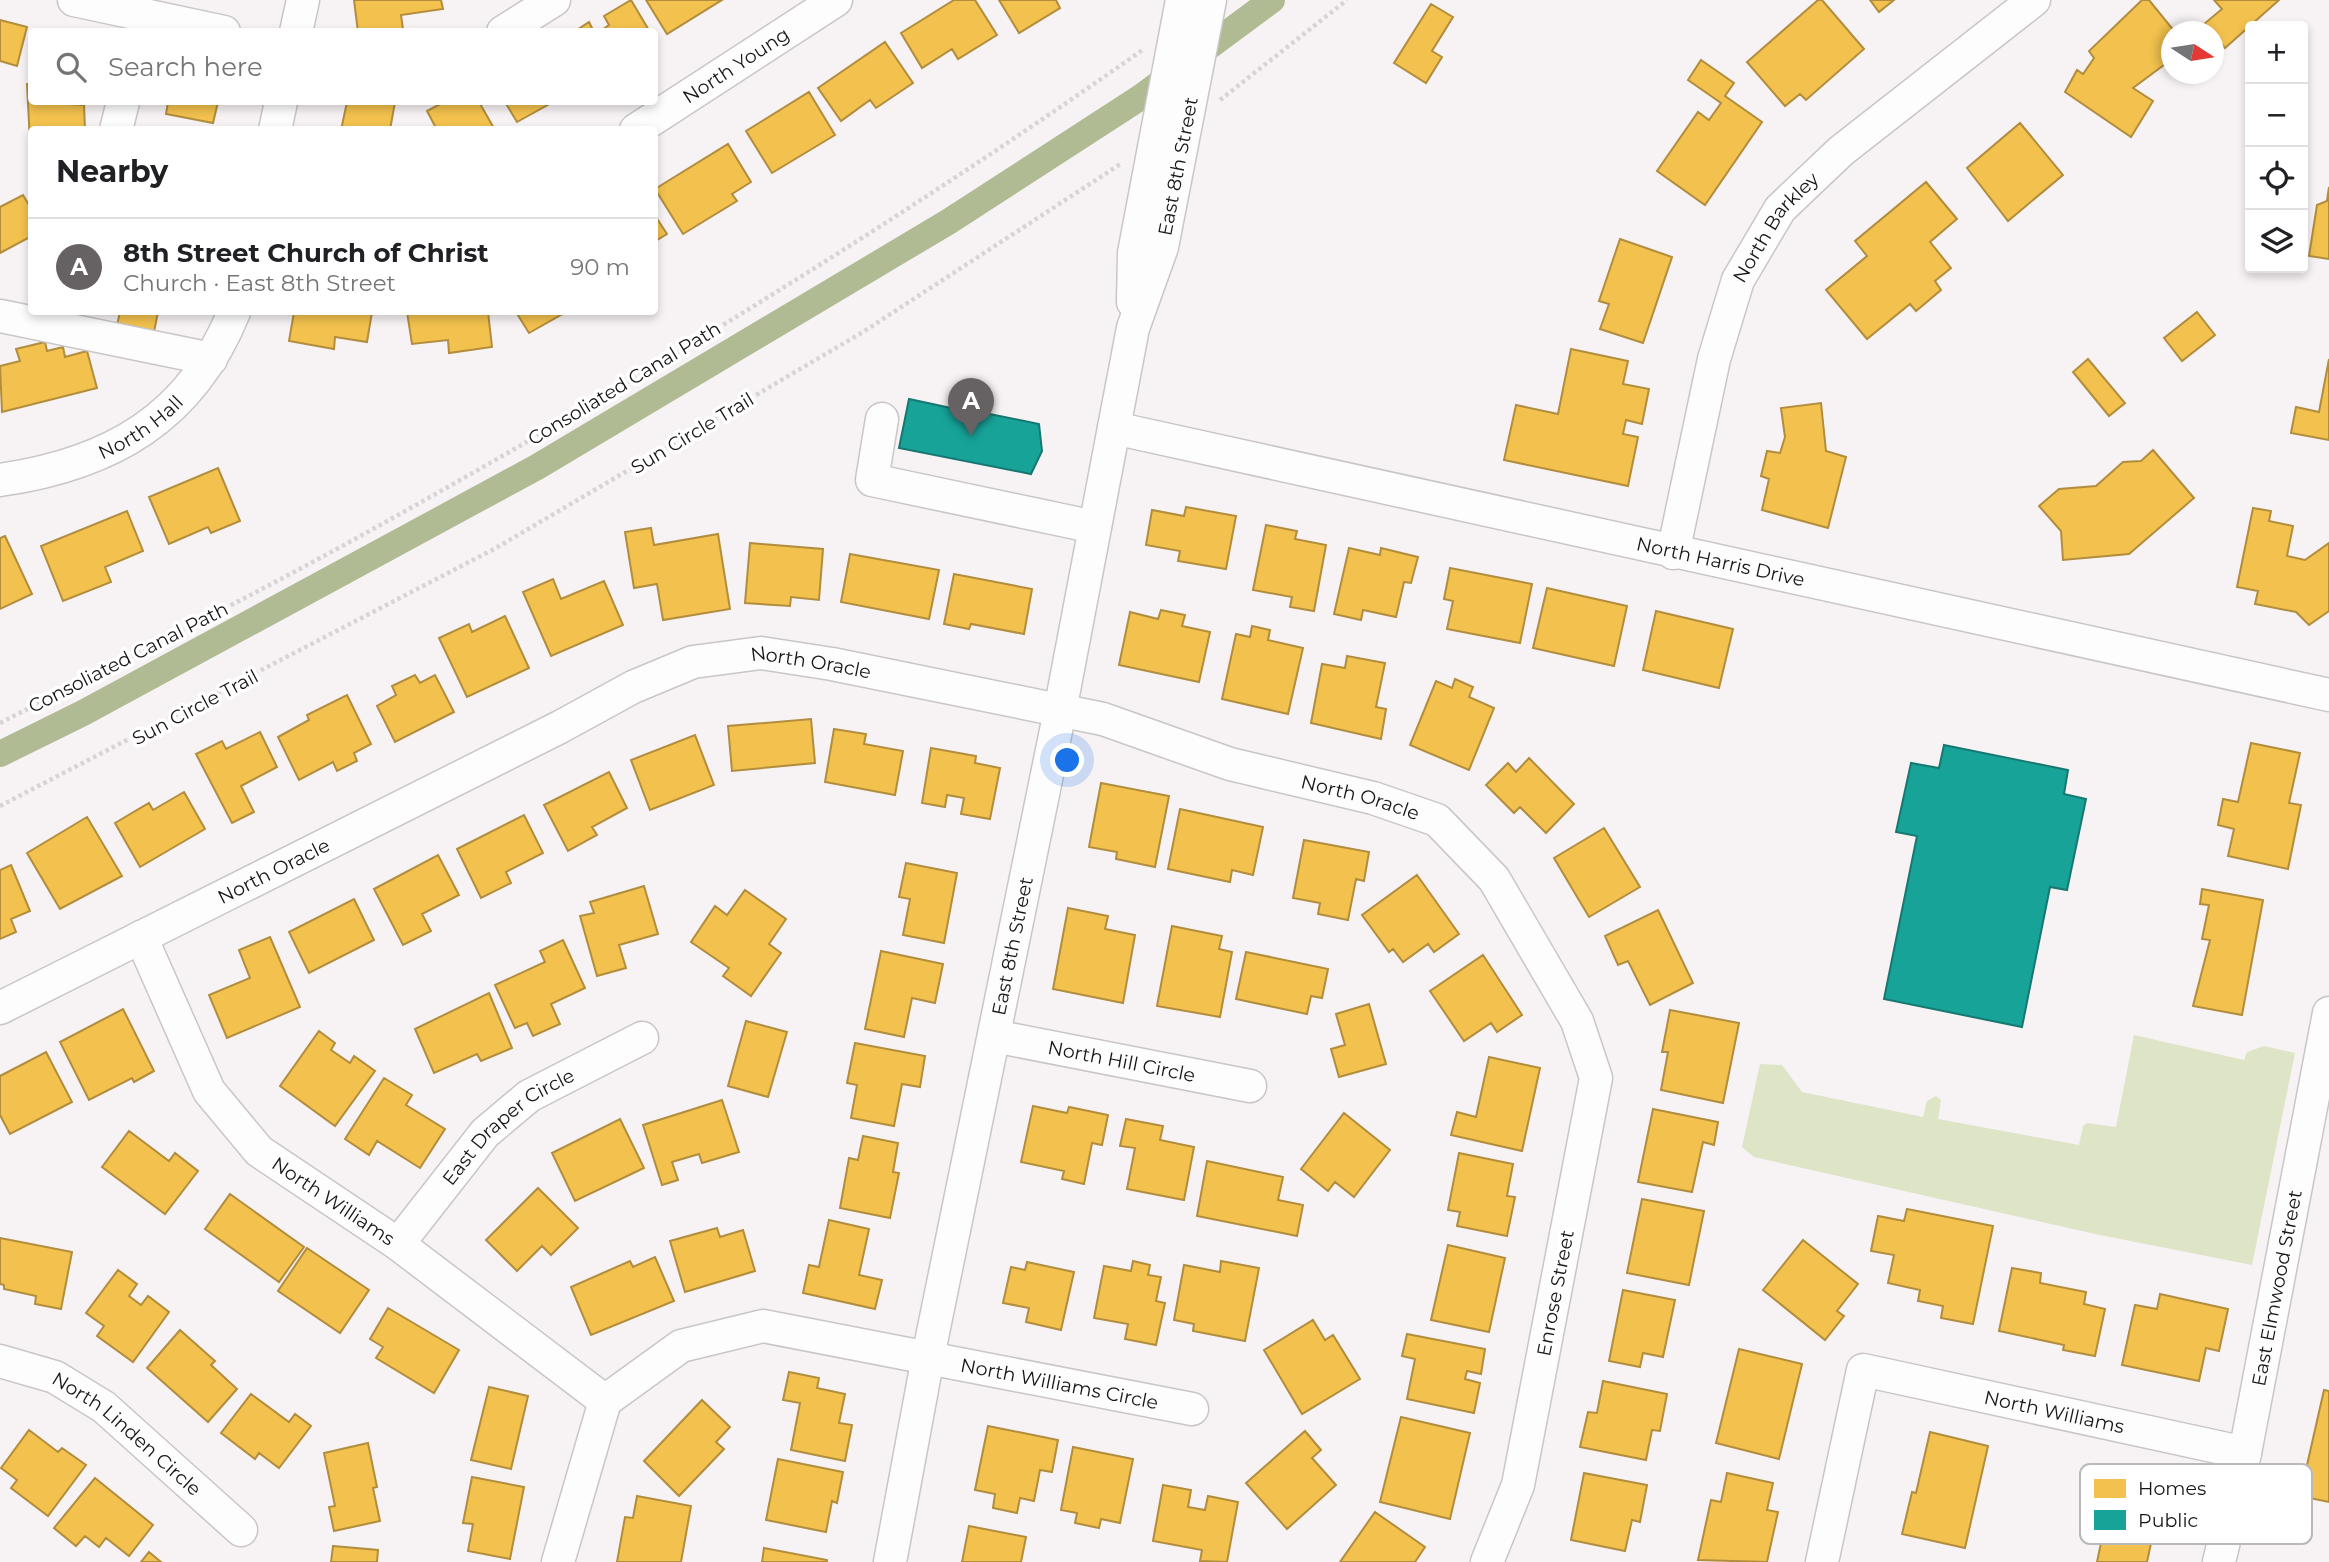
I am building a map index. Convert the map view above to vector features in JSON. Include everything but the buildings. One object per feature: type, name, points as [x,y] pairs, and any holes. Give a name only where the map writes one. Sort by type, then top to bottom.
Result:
[{"type":"street","points":[[74,0],[140,23],[187,28]]},
{"type":"street","points":[[297,28],[303,0]]},
{"type":"street","points":[[509,28],[554,0]]},
{"type":"street","name":"North Young","points":[[642,126],[836,0]]},
{"type":"street","name":"East 8th Street","points":[[890,1562],[928,1357],[1060,711],[1133,328],[1162,247],[1173,124],[1191,27],[1182,0]]},
{"type":"street","name":"North Barkley","points":[[1672,552],[1714,359],[1738,280],[1780,209],[1842,151],[2034,0]]},
{"type":"street","name":"East 8th Street","points":[[1173,124],[1191,27]]},
{"type":"street","points":[[117,126],[121,105]]},
{"type":"street","points":[[276,126],[280,105]]},
{"type":"street","name":"North Hall","points":[[0,480],[95,457],[144,432],[185,396],[222,342],[233,315]]},
{"type":"street","points":[[0,316],[54,319],[211,359]]},
{"type":"street","points":[[882,419],[872,481],[1095,527]]},
{"type":"street","name":"North Harris Drive","points":[[1114,428],[2329,695]]},
{"type":"street","name":"North Oracle","points":[[0,1008],[560,727],[633,687],[693,662],[761,653],[832,664],[1103,719],[1230,764],[1373,798],[1437,820],[1494,880],[1577,1021]]},
{"type":"street","name":"North Williams","points":[[141,937],[208,1091],[258,1152],[398,1244],[605,1401]]},
{"type":"street","name":"East Elmwood Street","points":[[2242,1464],[2329,1013]]},
{"type":"street","name":"Enrose Street","points":[[1487,1562],[1518,1485],[1596,1078],[1577,1021]]},
{"type":"street","name":"North Hill Circle","points":[[994,1035],[1250,1086]]},
{"type":"street","name":"East Draper Circle","points":[[398,1244],[485,1133],[529,1096],[642,1038]]},
{"type":"street","name":"North Williams Circle","points":[[605,1401],[681,1346],[763,1326],[1192,1409]]},
{"type":"street","name":"North Linden Circle","points":[[0,1361],[55,1377],[104,1407],[241,1530]]},
{"type":"street","name":"North Williams","points":[[1822,1562],[1863,1370],[2245,1453]]},
{"type":"street","points":[[558,1562],[605,1401]]},
{"type":"street","name":"East Elmwood Street","points":[[2218,1562],[2222,1544]]},
{"type":"path","name":"Sun Circle Trail","points":[[0,806],[496,548],[863,332],[1173,124],[1347,0]]},
{"type":"path","name":"Consoliated Canal Path","points":[[0,723],[371,530],[591,405],[1039,123],[1148,47],[1191,27]]},
{"type":"green space","points":[[2134,1035],[2244,1060],[2247,1052],[2264,1046],[2295,1053],[2252,1265],[2095,1234],[1754,1157],[1742,1147],[1760,1064],[1782,1065],[1802,1092],[1923,1117],[1927,1101],[1936,1096],[1941,1100],[1938,1119],[2079,1145],[2083,1126],[2087,1123],[2116,1127]]},
{"type":"waterway","points":[[0,754],[83,713],[537,467],[948,222],[1141,97],[1272,0]]},
{"type":"place","name":"8th Street Church of Christ","points":[[971,436]]}]
